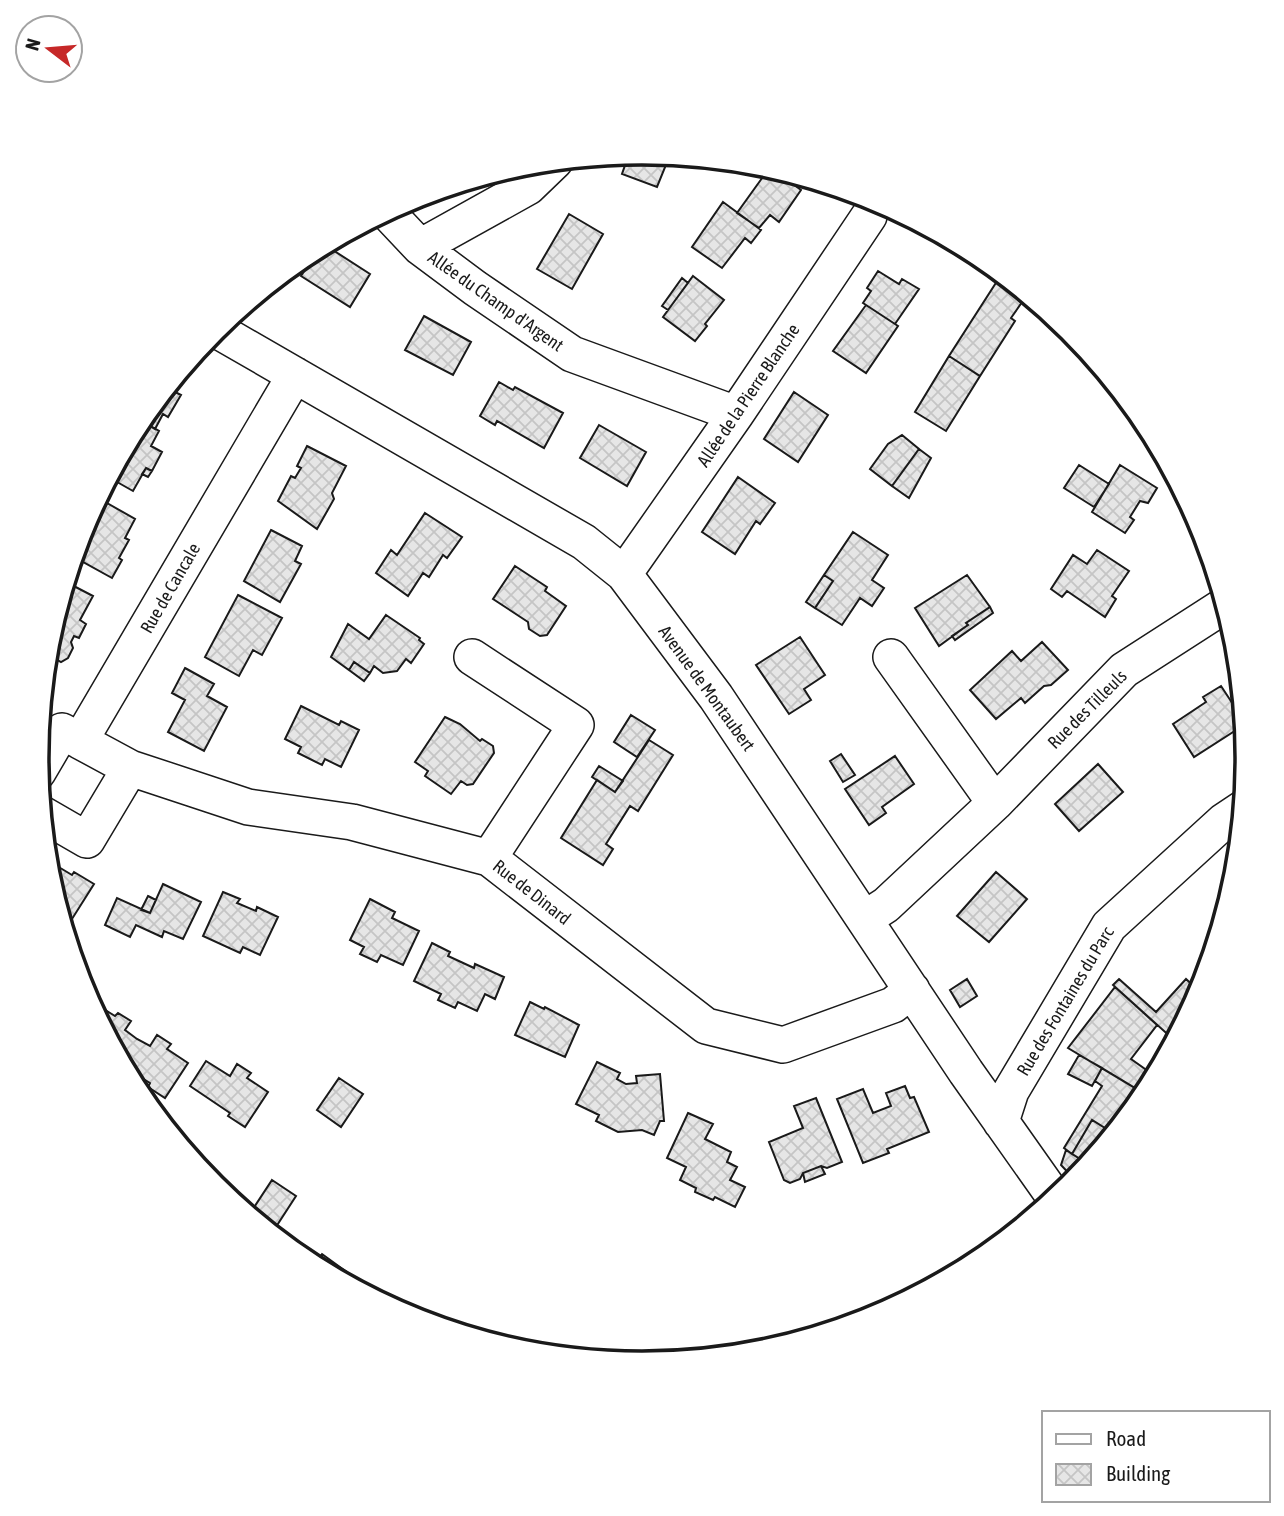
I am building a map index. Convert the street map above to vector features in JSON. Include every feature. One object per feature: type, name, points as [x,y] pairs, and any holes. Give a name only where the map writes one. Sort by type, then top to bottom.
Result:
[{"type":"street","points":[[421,247],[528,187],[542,174]]},
{"type":"street","name":"Allée de la Pierre Blanche","points":[[624,574],[869,216]]},
{"type":"street","name":"Allée du Champ d'Argent","points":[[394,219],[421,247],[475,288],[572,354],[736,414]]},
{"type":"street","name":"Avenue de Montaubert","points":[[227,336],[584,542],[624,574],[716,697],[1049,1189]]},
{"type":"street","name":"Rue de Cancale","points":[[80,741],[295,375]]},
{"type":"street","name":"Rue des Tilleuls","points":[[866,918],[886,905],[995,803],[1124,670],[1216,611]]},
{"type":"street","points":[[471,657],[576,725],[489,858]]},
{"type":"street","points":[[891,657],[995,803]]},
{"type":"street","points":[[49,753],[62,731],[80,741]]},
{"type":"street","name":"Rue de Dinard","points":[[80,741],[130,768],[248,807],[352,822],[489,858],[706,1026],[783,1045],[893,1005],[912,990]]},
{"type":"street","points":[[52,820],[87,839],[130,768]]},
{"type":"street","name":"Rue des Fontaines du Parc","points":[[1001,1122],[1011,1091],[1109,926],[1232,816]]},
{"type":"building","points":[[625,165],[666,166],[657,187],[622,174]]},
{"type":"building","points":[[763,177],[794,185],[801,190],[779,222],[770,215],[759,228],[737,213]]},
{"type":"building","points":[[723,202],[761,230],[751,243],[745,238],[722,268],[692,247]]},
{"type":"building","points":[[569,214],[603,234],[572,289],[537,269]]},
{"type":"building","points":[[335,251],[370,274],[350,307],[301,276]]},
{"type":"building","points":[[878,271],[899,284],[902,279],[919,289],[895,324],[863,303],[871,291],[867,288]]},
{"type":"building","points":[[693,276],[724,300],[695,341],[663,317]]},
{"type":"building","points":[[682,278],[688,283],[668,310],[662,306]]},
{"type":"building","points":[[996,283],[1022,303],[1011,318],[1015,321],[980,376],[949,356]]},
{"type":"building","points":[[866,305],[898,326],[866,373],[833,351]]},
{"type":"building","points":[[424,316],[471,342],[453,375],[405,350]]},
{"type":"building","points":[[949,356],[980,376],[946,431],[915,412]]},
{"type":"building","points":[[499,382],[513,390],[515,387],[563,413],[544,448],[497,421],[495,425],[480,416]]},
{"type":"building","points":[[176,392],[181,395],[168,417],[163,414],[155,429],[151,426],[172,397]]},
{"type":"building","points":[[794,392],[828,415],[798,462],[764,439]]},
{"type":"building","points":[[599,425],[646,452],[627,486],[580,458]]},
{"type":"building","points":[[151,426],[159,431],[151,446],[162,452],[152,471],[146,468],[133,491],[117,482]]},
{"type":"building","points":[[902,435],[919,449],[892,486],[870,469],[888,444]]},
{"type":"building","points":[[307,446],[346,466],[332,493],[334,499],[317,529],[278,501],[291,476],[295,478],[301,468],[297,466]]},
{"type":"building","points":[[919,449],[931,458],[909,498],[892,486]]},
{"type":"building","points":[[1079,465],[1109,484],[1094,507],[1064,488]]},
{"type":"building","points":[[1120,465],[1157,488],[1148,503],[1140,501],[1130,517],[1134,520],[1125,533],[1092,512]]},
{"type":"building","points":[[146,468],[152,471],[148,477],[142,474]]},
{"type":"building","points":[[738,477],[775,503],[760,524],[756,521],[735,554],[702,532]]},
{"type":"building","points":[[107,503],[135,519],[125,538],[129,540],[119,558],[122,560],[112,578],[82,561]]},
{"type":"building","points":[[425,513],[462,537],[447,558],[443,555],[429,577],[423,573],[408,596],[376,573],[391,550],[397,555]]},
{"type":"building","points":[[271,530],[302,546],[295,561],[301,564],[280,602],[244,581]]},
{"type":"building","points":[[853,532],[888,555],[872,580],[884,588],[872,606],[860,598],[842,625],[815,608],[833,581],[824,575]]},
{"type":"building","points":[[1097,550],[1129,571],[1112,596],[1116,599],[1105,617],[1067,591],[1062,597],[1051,589],[1073,555],[1087,564]]},
{"type":"building","points":[[515,566],[547,587],[545,591],[566,606],[547,635],[540,636],[529,629],[528,622],[493,599]]},
{"type":"building","points":[[824,575],[833,581],[815,608],[806,602]]},
{"type":"building","points":[[967,575],[990,607],[939,646],[915,608]]},
{"type":"building","points":[[74,586],[93,596],[80,620],[86,624],[79,638],[74,636],[71,642],[73,648],[68,658],[61,662],[57,660],[60,642]]},
{"type":"building","points":[[238,595],[282,618],[262,655],[253,650],[239,676],[205,657]]},
{"type":"building","points":[[990,607],[993,613],[955,640],[952,636]]},
{"type":"building","points":[[386,615],[420,638],[424,644],[411,663],[406,659],[397,671],[383,673],[374,666],[370,673],[354,662],[349,670],[331,657],[348,624],[369,639]]},
{"type":"building","points":[[800,637],[825,675],[804,689],[811,700],[789,714],[756,665]]},
{"type":"building","points":[[1042,642],[1068,670],[1025,703],[1021,698],[996,719],[970,690],[1012,651],[1021,661]]},
{"type":"building","points":[[354,662],[370,673],[364,681],[349,670]]},
{"type":"building","points":[[185,668],[214,684],[207,696],[227,707],[204,751],[168,732],[185,700],[172,693]]},
{"type":"building","points":[[1221,686],[1232,703],[1234,731],[1194,757],[1173,724],[1206,702],[1203,697]]},
{"type":"building","points":[[301,706],[339,725],[341,721],[359,730],[341,767],[325,759],[322,765],[298,753],[301,747],[285,739]]},
{"type":"building","points":[[631,715],[655,730],[637,757],[614,742]]},
{"type":"building","points":[[445,717],[460,724],[480,741],[482,739],[493,746],[494,753],[473,784],[467,785],[461,781],[451,794],[425,776],[428,771],[415,762]]},
{"type":"building","points":[[649,740],[673,755],[638,811],[630,806],[606,844],[613,849],[603,865],[561,838],[597,780],[615,792]]},
{"type":"building","points":[[841,754],[855,775],[843,782],[830,761]]},
{"type":"building","points":[[895,756],[914,784],[882,807],[886,813],[869,825],[845,789]]},
{"type":"building","points":[[1098,764],[1123,792],[1079,831],[1055,804]]},
{"type":"building","points":[[599,766],[623,781],[615,792],[592,777]]},
{"type":"building","points":[[59,867],[72,875],[74,872],[94,884],[72,919]]},
{"type":"building","points":[[996,872],[1027,899],[989,942],[957,916]]},
{"type":"building","points":[[163,884],[201,902],[183,939],[164,931],[162,937],[136,925],[130,937],[105,925],[117,898],[150,913]]},
{"type":"building","points":[[223,892],[240,899],[237,903],[256,911],[257,907],[278,917],[260,955],[243,947],[240,953],[203,936]]},
{"type":"building","points":[[148,896],[156,900],[150,913],[141,910]]},
{"type":"building","points":[[370,899],[395,912],[392,918],[419,931],[403,965],[381,955],[377,962],[360,954],[364,947],[350,940]]},
{"type":"building","points":[[432,943],[450,952],[448,956],[474,968],[475,964],[504,977],[495,999],[485,994],[477,1011],[458,1002],[455,1008],[438,1000],[441,994],[414,981]]},
{"type":"building","points":[[967,979],[977,996],[960,1007],[950,990]]},
{"type":"building","points":[[1119,979],[1156,1012],[1186,979],[1191,983],[1167,1034],[1113,985]]},
{"type":"building","points":[[1115,987],[1157,1025],[1131,1059],[1146,1070],[1134,1088],[1068,1048]]},
{"type":"building","points":[[530,1002],[579,1025],[565,1057],[515,1035]]},
{"type":"building","points":[[105,1010],[115,1016],[118,1013],[131,1021],[125,1030],[137,1039],[150,1046],[157,1035],[171,1044],[167,1049],[188,1063],[165,1098],[150,1088],[150,1083],[144,1079],[128,1054]]},
{"type":"building","points":[[1079,1055],[1102,1068],[1092,1086],[1068,1074]]},
{"type":"building","points":[[206,1061],[230,1076],[237,1064],[251,1073],[247,1078],[268,1092],[245,1127],[228,1116],[230,1113],[190,1086]]},
{"type":"building","points":[[597,1062],[620,1073],[617,1079],[626,1084],[637,1083],[636,1076],[660,1074],[664,1121],[660,1121],[654,1135],[642,1130],[618,1132],[596,1121],[599,1115],[576,1104]]},
{"type":"building","points":[[1102,1068],[1135,1088],[1105,1128],[1092,1120],[1072,1154],[1064,1148],[1102,1086],[1095,1081]]},
{"type":"building","points":[[339,1078],[363,1094],[341,1127],[317,1110]]},
{"type":"building","points":[[905,1086],[910,1098],[914,1097],[929,1132],[887,1149],[889,1153],[863,1163],[837,1099],[863,1089],[873,1113],[891,1106],[886,1093]]},
{"type":"building","points":[[816,1098],[842,1162],[803,1173],[800,1179],[790,1183],[784,1180],[769,1142],[803,1128],[794,1106]]},
{"type":"building","points":[[688,1113],[713,1124],[705,1139],[731,1152],[727,1162],[737,1167],[730,1180],[745,1187],[735,1207],[715,1197],[713,1200],[695,1192],[696,1188],[680,1180],[686,1167],[667,1158]]},
{"type":"building","points":[[1092,1120],[1105,1128],[1079,1158],[1072,1154]]},
{"type":"building","points":[[1066,1150],[1079,1158],[1067,1171],[1061,1165]]},
{"type":"building","points":[[821,1166],[825,1174],[805,1182],[803,1173]]},
{"type":"building","points":[[272,1180],[296,1196],[277,1225],[254,1207]]},
{"type":"building","points":[[322,1254],[351,1275],[345,1272],[320,1256]]}]
